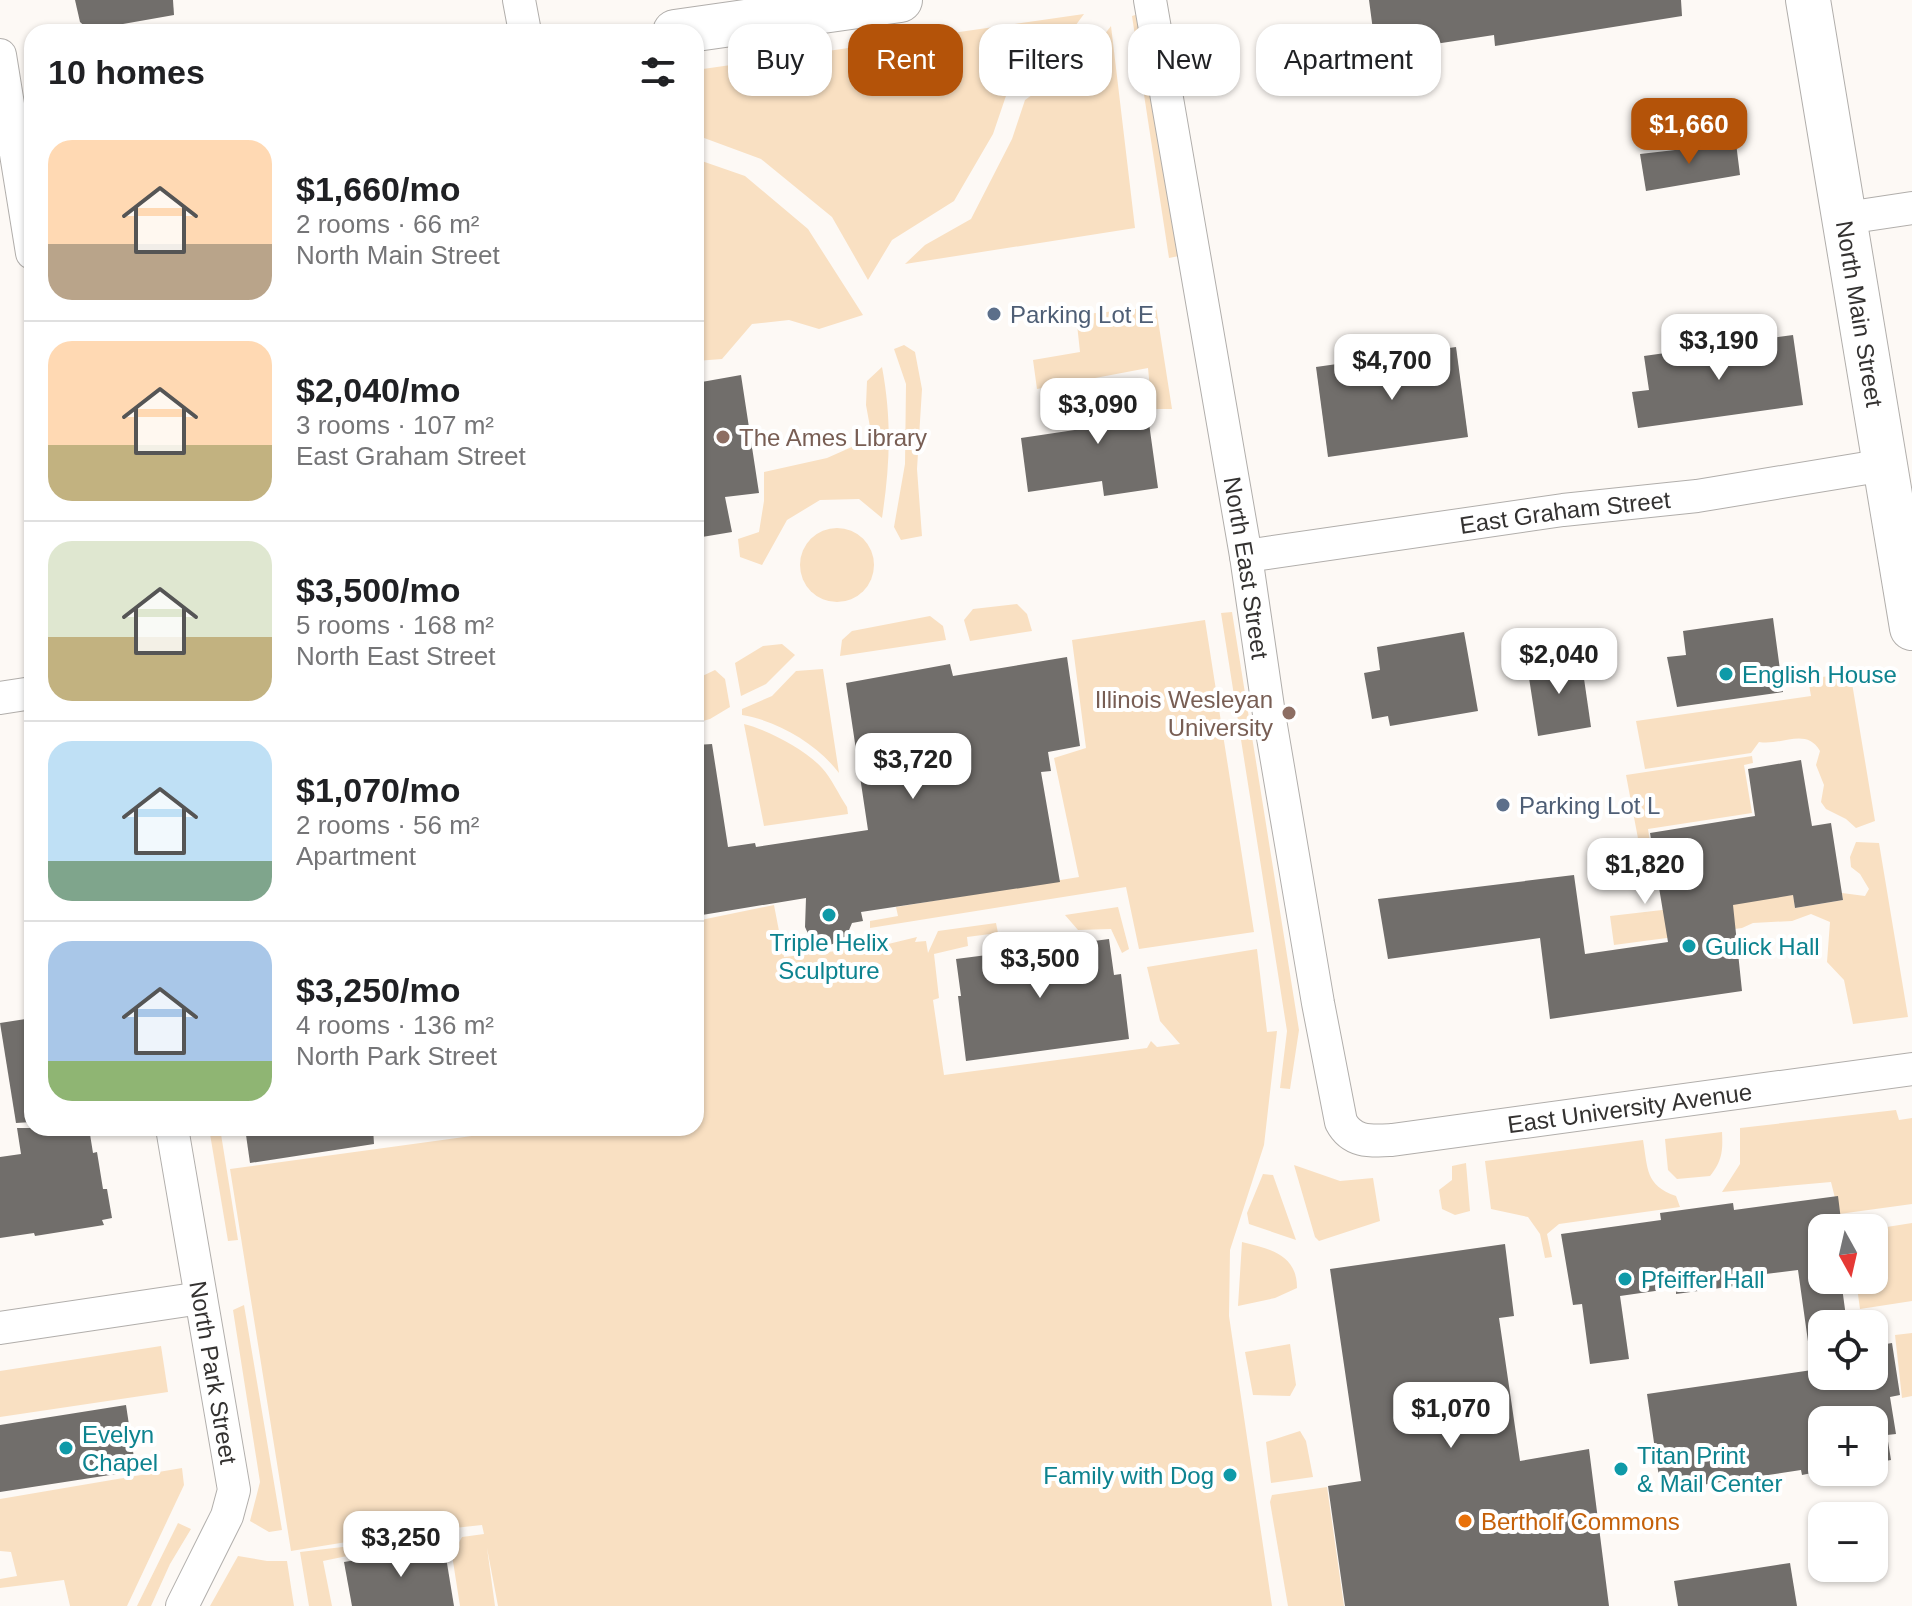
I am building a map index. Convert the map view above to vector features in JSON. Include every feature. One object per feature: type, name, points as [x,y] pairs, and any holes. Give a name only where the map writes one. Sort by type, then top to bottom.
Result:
[{"type":"main road","points":[[704,28],[900,0]]},
{"type":"main road","name":"North Main Street","points":[[1808,0],[1885,465],[1907,564],[1912,628]]},
{"type":"street","points":[[519,0],[524,24]]},
{"type":"street","name":"North East Street","points":[[1150,0],[1246,556],[1269,714],[1318,1003],[1341,1122],[1347,1134]]},
{"type":"street","points":[[0,55],[15,127],[24,194]]},
{"type":"street","points":[[1846,218],[1912,208]]},
{"type":"street","name":"East Graham Street","points":[[1246,556],[1563,510],[1697,496],[1885,465]]},
{"type":"street","points":[[0,698],[24,694]]},
{"type":"street","name":"East University Avenue","points":[[1347,1134],[1373,1141],[1392,1140],[1912,1069]]},
{"type":"street","name":"North Park Street","points":[[173,1136],[234,1490],[227,1516],[182,1606]]},
{"type":"street","points":[[0,1328],[201,1298]]},
{"type":"shaded area","points":[[1142,13],[1144,24],[1133,24],[1132,16]]},
{"type":"shaded area","points":[[1084,14],[1077,24],[1015,24]]},
{"type":"shaded area","points":[[979,29],[979,96],[1006,96],[993,134],[954,201],[892,240],[868,280],[832,217],[761,159],[704,138],[704,69],[728,65],[728,96],[832,96],[832,50],[848,48],[848,96],[963,96],[963,31]]},
{"type":"shaded area","points":[[1112,34],[1135,228],[905,264],[925,245],[971,219],[1012,139],[1025,100],[1031,96],[1112,96]]},
{"type":"shaded area","points":[[1144,96],[1155,96],[1179,256],[1169,258]]},
{"type":"shaded area","points":[[704,162],[745,176],[808,229],[863,315],[819,329],[789,320],[752,324],[722,359],[704,360]]},
{"type":"shaded area","points":[[1156,307],[1172,409],[1152,409],[1148,368],[1037,389],[1033,360],[1080,352],[1076,315]]},
{"type":"shaded area","points":[[904,345],[915,352],[922,389],[917,469],[922,536],[901,540],[894,527],[905,464],[906,384],[894,349]]},
{"type":"shaded area","points":[[882,367],[889,442],[882,518],[859,499],[820,500],[787,520],[762,565],[740,557],[738,539],[759,532],[764,501],[764,472],[827,458],[872,438],[866,405],[867,381]]},
{"type":"shaded area","points":[[837,528],[851,531],[863,539],[871,551],[874,565],[871,579],[863,591],[851,599],[837,602],[823,599],[811,591],[803,579],[800,565],[803,551],[811,539],[823,531]]},
{"type":"shaded area","points":[[1017,604],[1027,614],[1032,631],[970,641],[964,620],[973,609]]},
{"type":"shaded area","points":[[1232,612],[1299,1030],[1290,1089],[1280,1088],[1287,1031],[1221,613]]},
{"type":"shaded area","points":[[930,616],[943,626],[946,640],[840,656],[842,640],[852,631]]},
{"type":"shaded area","points":[[1205,620],[1254,932],[1139,949],[1126,887],[870,928],[870,921],[898,916],[896,907],[1079,877],[1054,758],[1086,748],[1072,640]]},
{"type":"shaded area","points":[[782,644],[795,655],[766,684],[741,696],[735,663],[763,646]]},
{"type":"shaded area","points":[[823,669],[839,773],[820,753],[796,735],[742,715],[742,709],[772,696],[796,671]]},
{"type":"shaded area","points":[[715,670],[725,679],[730,707],[704,721],[704,675]]},
{"type":"shaded area","points":[[1843,674],[1851,677],[1875,821],[1856,828],[1826,809],[1821,802],[1824,785],[1816,765],[1820,751],[1808,740],[1759,742],[1751,753],[1645,769],[1636,721],[1811,696],[1808,679]]},
{"type":"shaded area","points":[[744,724],[786,742],[815,761],[826,772],[848,814],[764,826]]},
{"type":"shaded area","points":[[1752,756],[1753,763],[1744,765],[1752,813],[1648,829],[1651,848],[1640,849],[1626,775]]},
{"type":"shaded area","points":[[1856,842],[1879,843],[1908,1017],[1853,1024],[1844,980],[1827,962],[1830,922],[1811,914],[1792,921],[1753,923],[1742,928],[1614,945],[1610,916],[1793,895],[1795,908],[1843,900],[1842,893],[1865,896],[1869,889],[1860,874],[1851,867],[1850,857]]},
{"type":"shaded area","points":[[774,905],[784,957],[880,946],[917,937],[915,942],[926,941],[928,953],[938,931],[996,923],[998,933],[967,937],[968,946],[934,954],[939,998],[933,1000],[944,1075],[1147,1048],[1151,1041],[1157,1047],[1180,1044],[1160,1021],[1147,967],[1257,949],[1267,1032],[1277,1031],[1264,1145],[1230,1250],[1229,1316],[1272,1606],[498,1606],[487,1548],[495,1606],[460,1606],[452,1555],[462,1537],[484,1534],[482,1525],[390,1535],[291,1551],[230,1169],[471,1136],[704,1136],[704,919]]},
{"type":"shaded area","points":[[1118,907],[1129,949],[1122,953],[1111,929],[1078,930],[1065,915]]},
{"type":"shaded area","points":[[1896,1110],[1899,1120],[1912,1118],[1912,1204],[1839,1214],[1831,1182],[1722,1192],[1740,1164],[1740,1128]]},
{"type":"shaded area","points":[[1722,1132],[1721,1156],[1710,1176],[1677,1179],[1668,1170],[1665,1139]]},
{"type":"shaded area","points":[[210,1136],[221,1136],[238,1240],[228,1241]]},
{"type":"shaded area","points":[[1643,1140],[1647,1168],[1653,1181],[1676,1196],[1680,1207],[1559,1224],[1547,1234],[1552,1257],[1545,1258],[1540,1234],[1528,1217],[1491,1209],[1485,1161]]},
{"type":"shaded area","points":[[1466,1163],[1470,1211],[1455,1215],[1442,1209],[1439,1190],[1452,1180],[1452,1166]]},
{"type":"shaded area","points":[[1294,1165],[1340,1181],[1373,1178],[1380,1221],[1319,1241],[1315,1237]]},
{"type":"shaded area","points":[[1263,1174],[1273,1175],[1296,1240],[1249,1224],[1247,1213]]},
{"type":"shaded area","points":[[1912,1223],[1912,1301],[1860,1309],[1858,1294],[1888,1294],[1888,1227]]},
{"type":"shaded area","points":[[1242,1242],[1272,1251],[1287,1260],[1296,1277],[1297,1288],[1275,1298],[1238,1306]]},
{"type":"shaded area","points":[[244,1305],[282,1530],[269,1532],[250,1521],[260,1482],[233,1310]]},
{"type":"shaded area","points":[[1912,1333],[1912,1396],[1902,1398],[1895,1335]]},
{"type":"shaded area","points":[[1290,1344],[1296,1385],[1290,1396],[1253,1395],[1245,1352]]},
{"type":"shaded area","points":[[161,1346],[168,1392],[0,1417],[0,1371]]},
{"type":"shaded area","points":[[1300,1431],[1306,1441],[1313,1477],[1271,1483],[1266,1442]]},
{"type":"shaded area","points":[[182,1468],[184,1485],[127,1606],[70,1606],[64,1580],[0,1588],[0,1579],[17,1576],[11,1552],[0,1551],[0,1499]]},
{"type":"shaded area","points":[[1327,1487],[1344,1606],[1288,1606],[1270,1502],[1272,1495]]},
{"type":"shaded area","points":[[178,1523],[191,1529],[170,1564],[151,1606],[137,1606]]},
{"type":"shaded area","points":[[351,1546],[352,1555],[323,1561],[332,1606],[309,1606],[300,1552]]},
{"type":"shaded area","points":[[238,1556],[287,1561],[294,1606],[210,1606]]},
{"type":"building","points":[[75,0],[173,0],[174,15],[123,24],[80,22]]},
{"type":"building","points":[[1369,0],[1681,0],[1682,16],[1495,46],[1494,35],[1441,43],[1441,24],[1372,24]]},
{"type":"building","points":[[1736,143],[1740,175],[1646,191],[1640,154]]},
{"type":"building","points":[[1793,335],[1803,405],[1638,428],[1632,392],[1649,390],[1644,356]]},
{"type":"building","points":[[1456,347],[1468,437],[1328,457],[1316,367]]},
{"type":"building","name":"The Ames Library","points":[[741,375],[759,493],[725,497],[732,532],[704,537],[704,382]]},
{"type":"building","points":[[1143,380],[1158,488],[1104,496],[1102,481],[1028,492],[1021,438],[1088,428],[1082,388]]},
{"type":"building","name":"English House","points":[[1773,618],[1783,692],[1677,707],[1667,657],[1686,655],[1683,631]]},
{"type":"building","points":[[1464,632],[1478,711],[1390,726],[1388,716],[1372,719],[1364,673],[1380,670],[1377,647]]},
{"type":"building","points":[[1067,657],[1080,746],[1048,752],[1051,771],[1041,772],[1060,882],[861,912],[863,921],[852,923],[847,935],[830,945],[811,940],[805,927],[806,898],[704,915],[704,744],[712,744],[728,847],[755,843],[756,847],[868,830],[846,683],[950,664],[953,676]]},
{"type":"building","points":[[1581,658],[1591,727],[1538,736],[1527,665]]},
{"type":"building","points":[[1801,760],[1812,826],[1831,823],[1843,900],[1795,908],[1793,895],[1733,905],[1742,991],[1550,1019],[1540,938],[1388,959],[1378,899],[1574,875],[1585,954],[1668,942],[1650,833],[1755,816],[1748,769]]},
{"type":"building","points":[[1109,939],[1114,975],[1121,974],[1129,1039],[966,1061],[956,959]]},
{"type":"building","points":[[24,1019],[24,1122],[16,1123],[0,1023]]},
{"type":"building","points":[[17,1128],[24,1128],[24,1136],[90,1136],[93,1153],[97,1152],[103,1189],[107,1189],[112,1218],[102,1220],[104,1225],[0,1238],[0,1157],[21,1154]]},
{"type":"building","points":[[246,1136],[374,1136],[374,1144],[250,1163]]},
{"type":"building","points":[[1838,1196],[1840,1214],[1808,1214],[1808,1294],[1843,1294],[1845,1310],[1808,1310],[1808,1341],[1798,1270],[1741,1277],[1742,1285],[1676,1294],[1676,1288],[1620,1296],[1629,1359],[1590,1364],[1582,1304],[1573,1305],[1561,1234],[1661,1220],[1660,1213],[1733,1203],[1734,1210]]},
{"type":"building","points":[[1505,1244],[1514,1316],[1499,1318],[1520,1461],[1589,1449],[1609,1606],[1345,1606],[1328,1486],[1361,1481],[1330,1269]]},
{"type":"building","points":[[1892,1343],[1900,1395],[1890,1397],[1896,1434],[1888,1435],[1888,1406],[1808,1406],[1808,1474],[1802,1475],[1801,1470],[1661,1491],[1647,1394],[1808,1371],[1808,1390],[1888,1390],[1888,1344]]},
{"type":"building","name":"Evelyn Chapel","points":[[126,1405],[136,1471],[0,1492],[0,1425]]},
{"type":"building","points":[[444,1545],[454,1606],[352,1606],[344,1562]]},
{"type":"building","points":[[1790,1563],[1797,1606],[1678,1606],[1674,1581]]},
{"type":"place","name":"Parking Lot E","points":[[994,314]]},
{"type":"place","name":"The Ames Library","points":[[723,437]]},
{"type":"place","name":"English House","points":[[1726,674]]},
{"type":"place","name":"Illinois Wesleyan University","points":[[1289,713]]},
{"type":"place","name":"Parking Lot L","points":[[1503,805]]},
{"type":"place","name":"Triple Helix Sculpture","points":[[829,915]]},
{"type":"place","name":"Gulick Hall","points":[[1689,946]]},
{"type":"place","name":"Pfeiffer Hall","points":[[1625,1279]]},
{"type":"place","name":"Evelyn Chapel","points":[[66,1448]]},
{"type":"place","name":"Titan Print & Mail Center","points":[[1621,1469]]},
{"type":"place","name":"Family with Dog","points":[[1230,1475]]},
{"type":"place","name":"Bertholf Commons","points":[[1465,1521]]}]
